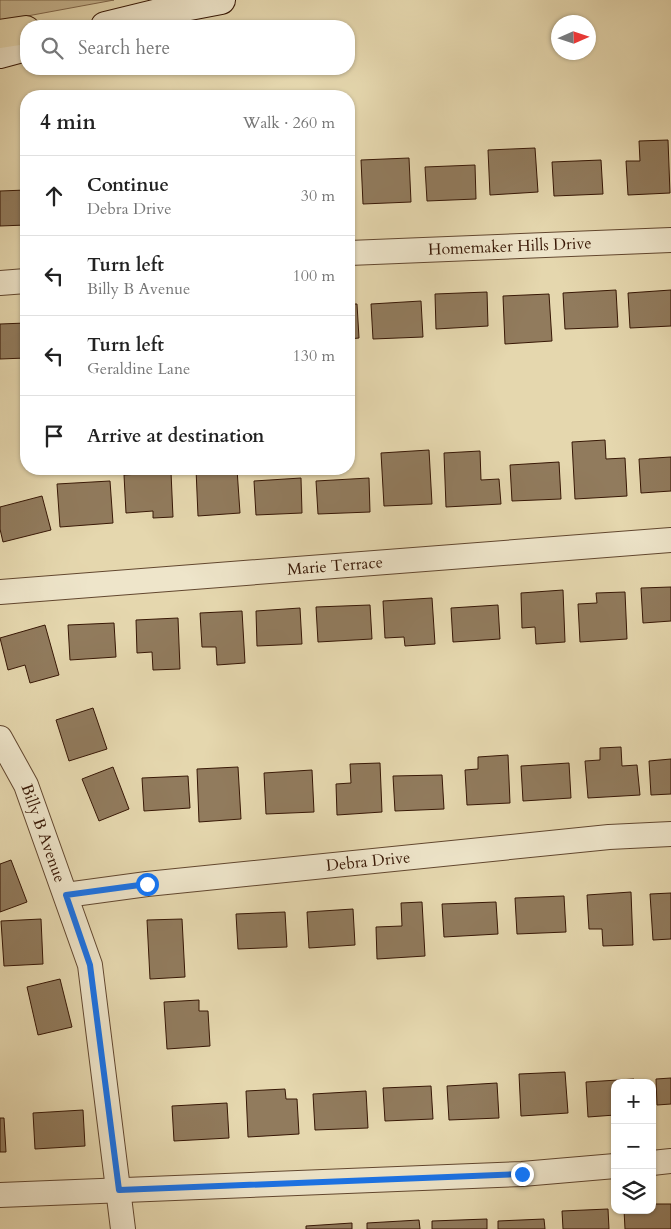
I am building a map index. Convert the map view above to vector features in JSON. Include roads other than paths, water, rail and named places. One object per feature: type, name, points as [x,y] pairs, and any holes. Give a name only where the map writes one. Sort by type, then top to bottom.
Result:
[{"type":"highway","points":[[0,34],[20,31]]},
{"type":"main road","points":[[130,20],[221,0]]},
{"type":"main road","points":[[0,54],[20,49]]},
{"type":"street","name":"Homemaker Hills Drive","points":[[355,253],[671,240]]},
{"type":"street","points":[[0,283],[20,281]]},
{"type":"street","name":"Marie Terrace","points":[[0,592],[671,540]]},
{"type":"street","name":"Billy B Avenue","points":[[0,738],[26,785],[90,965],[123,1229]]},
{"type":"street","name":"Debra Drive","points":[[66,895],[157,883],[609,837],[671,834]]},
{"type":"street","points":[[656,1163],[671,1161]]},
{"type":"street","points":[[0,1195],[512,1174],[611,1166]]}]
